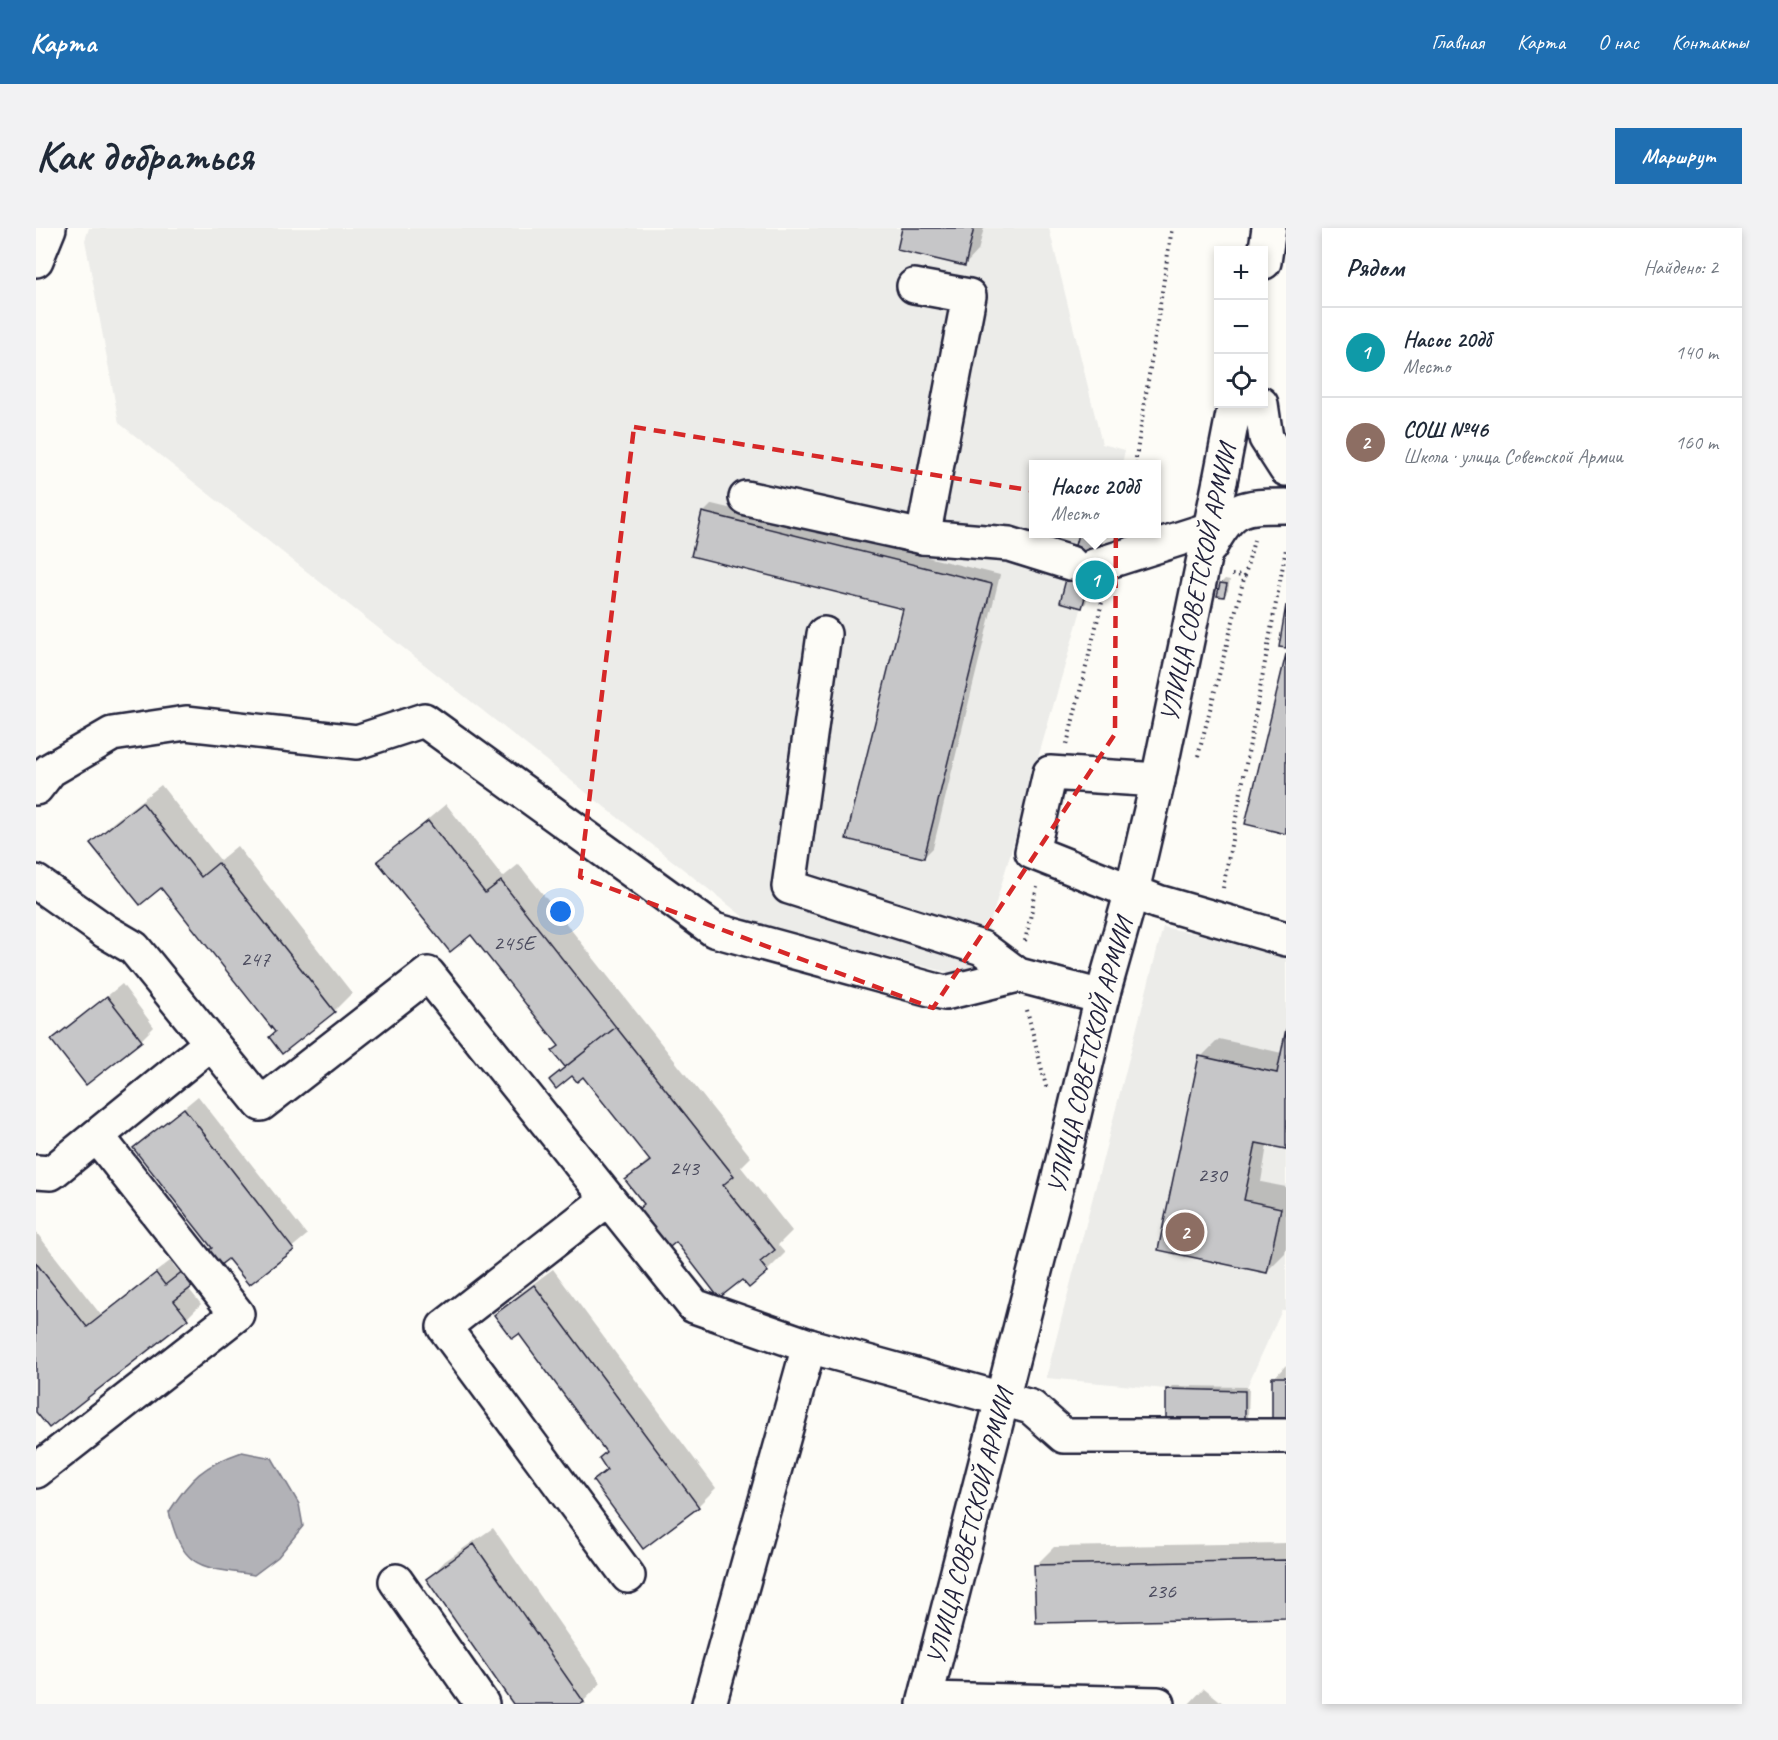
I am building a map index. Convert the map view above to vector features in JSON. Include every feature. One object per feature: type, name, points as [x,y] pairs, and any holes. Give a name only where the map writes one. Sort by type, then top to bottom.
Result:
[{"type":"street","points":[[36,260],[49,228]]},
{"type":"street","points":[[1266,246],[1269,228]]},
{"type":"street","points":[[914,286],[969,296],[923,537]]},
{"type":"street","name":"УЛИЦА СОВЕТСКОЙ АРМИИ","points":[[925,1701],[1102,997],[1132,891],[1158,780],[1234,408]]},
{"type":"street","points":[[1262,408],[1266,438],[1286,469]]},
{"type":"street","points":[[746,498],[923,537],[1009,544],[1092,564],[1210,529]]},
{"type":"street","points":[[1202,565],[1221,527],[1232,515],[1248,506],[1286,506]]},
{"type":"street","points":[[824,634],[789,887],[982,948],[1018,975],[1102,997]]},
{"type":"street","points":[[36,788],[50,770],[112,734],[186,723],[357,742],[424,720],[714,930],[945,993],[1018,975]]},
{"type":"street","points":[[1158,780],[1050,773],[1032,852],[1216,921],[1286,939]]},
{"type":"street","points":[[36,882],[105,931],[134,948],[261,1104],[428,974],[694,1306],[808,1346],[1031,1407],[1064,1436],[1286,1436]]},
{"type":"street","points":[[36,1173],[51,1173],[211,1043]]},
{"type":"street","points":[[36,1471],[237,1314],[97,1136]]},
{"type":"street","points":[[608,1199],[444,1328],[628,1576]]},
{"type":"street","points":[[709,1704],[808,1346]]},
{"type":"street","points":[[396,1581],[482,1704]]},
{"type":"street","points":[[925,1701],[1158,1704]]},
{"type":"path","points":[[1135,460],[1172,228]]},
{"type":"path","points":[[1216,921],[1286,549]]},
{"type":"path","points":[[1061,773],[1092,564]]},
{"type":"path","points":[[1043,856],[1018,975],[1049,1101]]},
{"type":"highlighted area","points":[[634,427],[1116,504],[1115,734],[933,1008],[580,877]]},
{"type":"shaded area","points":[[89,228],[1049,228],[1102,444],[1125,450],[1123,460],[1029,460],[1029,538],[1102,538],[974,979],[750,922],[119,423],[85,240]]},
{"type":"shaded area","points":[[1163,927],[1286,952],[1286,1310],[1282,1310],[1245,1391],[1166,1389],[1046,1378]]},
{"type":"shaded area","points":[[242,1452],[272,1458],[299,1504],[303,1526],[278,1557],[254,1575],[220,1570],[196,1562],[181,1545],[169,1512],[184,1490],[199,1474],[218,1462]]},
{"type":"building","points":[[902,228],[974,228],[965,266],[897,250]]},
{"type":"building","points":[[702,512],[992,584],[924,858],[846,839],[903,609],[691,556]]},
{"type":"building","points":[[1077,538],[1102,538],[1082,608],[1060,602]]},
{"type":"building","points":[[1220,583],[1227,584],[1224,597],[1217,596]]},
{"type":"building","points":[[1286,605],[1286,648],[1279,647]]},
{"type":"building","points":[[1286,654],[1286,834],[1245,824]]},
{"type":"building","points":[[142,802],[201,877],[218,863],[335,1012],[282,1054],[269,1037],[275,1032],[161,888],[140,905],[90,843]]},
{"type":"building","points":[[428,821],[485,893],[501,881],[616,1027],[565,1067],[552,1051],[559,1046],[471,935],[450,952],[377,861]]},
{"type":"building","points":[[107,996],[142,1041],[86,1085],[51,1040]]},
{"type":"building","points":[[616,1027],[734,1176],[723,1185],[775,1250],[760,1262],[768,1272],[749,1288],[742,1280],[719,1298],[676,1242],[665,1251],[634,1213],[644,1204],[625,1180],[650,1161],[583,1077],[577,1082],[572,1076],[556,1089],[549,1080]]},
{"type":"building","points":[[1286,1029],[1286,1149],[1256,1143],[1244,1200],[1281,1208],[1267,1273],[1158,1250],[1199,1056],[1277,1073]]},
{"type":"building","points":[[184,1108],[294,1250],[249,1285],[228,1259],[174,1301],[188,1319],[49,1428],[36,1412],[36,1263],[87,1327],[156,1273],[165,1285],[212,1248],[133,1148]]},
{"type":"building","points":[[534,1285],[699,1507],[643,1549],[593,1481],[607,1470],[599,1458],[606,1452],[519,1334],[512,1339],[494,1315]]},
{"type":"building","points":[[1272,1377],[1286,1377],[1286,1426],[1272,1426]]},
{"type":"building","points":[[1166,1389],[1245,1391],[1245,1424],[1166,1422]]},
{"type":"building","points":[[474,1544],[584,1702],[581,1704],[513,1704],[426,1579]]},
{"type":"building","points":[[1286,1560],[1286,1618],[1036,1623],[1034,1565]]},
{"type":"place","name":"Насос 20дб","points":[[1095,580]]},
{"type":"place","name":"СОШ №46","points":[[1185,1232]]}]
